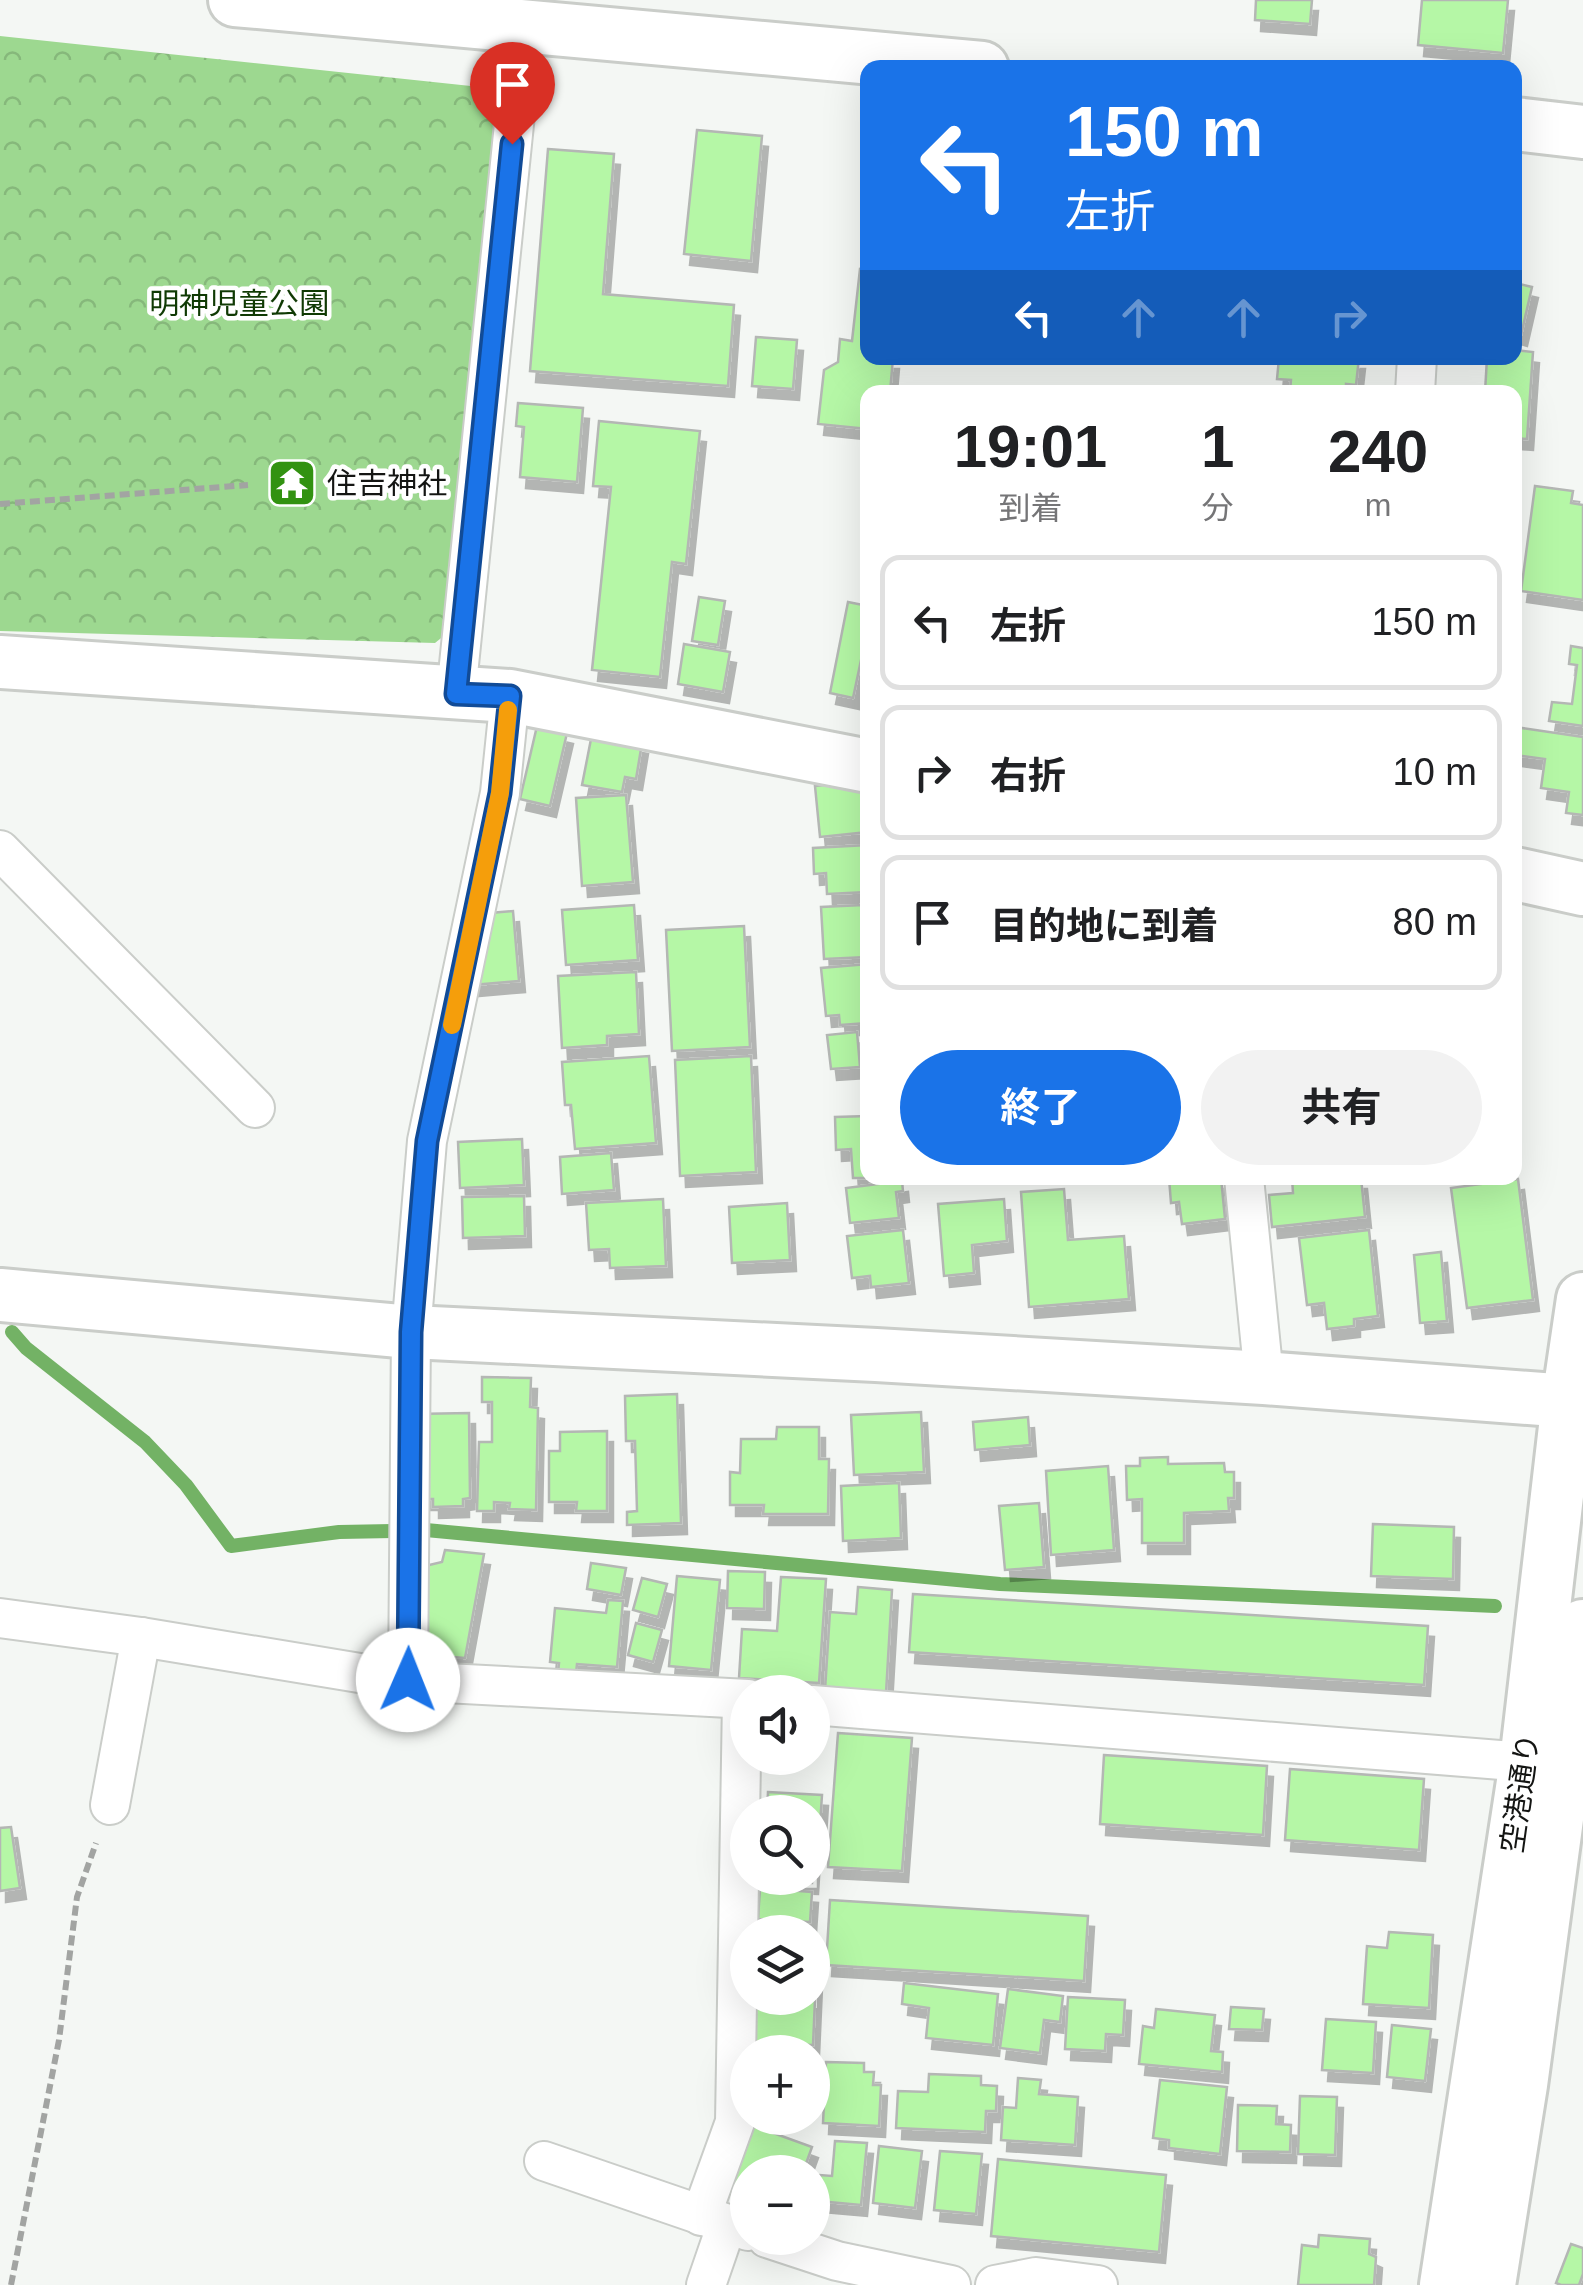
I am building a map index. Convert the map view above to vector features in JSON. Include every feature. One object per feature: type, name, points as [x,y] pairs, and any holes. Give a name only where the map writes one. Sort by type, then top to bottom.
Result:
[{"type":"street","points":[[235,0],[895,60]]},
{"type":"street","points":[[456,694],[524,26]]},
{"type":"street","points":[[1522,125],[1583,132]]},
{"type":"street","points":[[0,662],[510,696],[860,764]]},
{"type":"street","points":[[408,1680],[411,1332],[427,1141],[500,793],[510,696]]},
{"type":"street","points":[[0,850],[255,1108]]},
{"type":"street","points":[[1522,876],[1583,889]]},
{"type":"street","points":[[1245,1185],[1264,1378]]},
{"type":"street","points":[[0,1295],[411,1332],[1264,1378],[1575,1400]]},
{"type":"street","name":"空港通り","points":[[1489,2285],[1522,2085],[1558,1762],[1583,1299]]},
{"type":"street","points":[[0,1618],[141,1636],[408,1680],[730,1698]]},
{"type":"street","name":"空港通り","points":[[1446,2285],[1558,1762],[1583,1626]]},
{"type":"street","points":[[110,1804],[141,1636]]},
{"type":"street","points":[[830,1706],[1558,1762]]},
{"type":"street","points":[[706,2285],[725,2224],[735,2122],[743,1775]]},
{"type":"street","points":[[544,2161],[725,2224]]},
{"type":"street","points":[[819,2255],[951,2285]]},
{"type":"street","points":[[996,2285],[1036,2276],[1098,2285]]},
{"type":"path","points":[[0,504],[248,485]]},
{"type":"path","points":[[11,2285],[59,2040],[77,1897],[110,1804]]},
{"type":"green space","name":"明神児童公園","points":[[0,36],[499,89],[451,630],[435,643],[0,631]]},
{"type":"building","points":[[1256,0],[1312,0],[1310,24],[1255,20]]},
{"type":"building","points":[[1422,0],[1508,0],[1503,53],[1418,45]]},
{"type":"building","points":[[697,130],[762,136],[751,261],[684,254]]},
{"type":"building","points":[[548,149],[614,154],[603,294],[734,305],[728,386],[530,371]]},
{"type":"building","points":[[860,269],[860,365],[892,365],[891,385],[860,385],[860,428],[818,424],[824,370],[838,362],[840,339],[852,341]]},
{"type":"building","points":[[1522,285],[1532,287],[1522,331]]},
{"type":"building","points":[[756,337],[797,340],[793,389],[752,386]]},
{"type":"building","points":[[1522,351],[1533,352],[1527,439],[1522,439],[1522,385],[1485,385],[1487,365],[1522,365]]},
{"type":"building","points":[[1278,365],[1358,365],[1356,385],[1291,385],[1291,380],[1277,379]]},
{"type":"building","points":[[518,403],[583,408],[577,482],[520,477],[524,427],[516,426]]},
{"type":"building","points":[[599,421],[700,431],[686,564],[672,562],[660,677],[592,670],[611,487],[593,486]]},
{"type":"building","points":[[1535,486],[1573,491],[1571,503],[1583,505],[1583,600],[1522,591]]},
{"type":"building","points":[[699,597],[725,601],[718,645],[692,641]]},
{"type":"building","points":[[848,602],[860,604],[860,665],[853,698],[830,693]]},
{"type":"building","points":[[684,644],[730,652],[723,692],[678,684]]},
{"type":"building","points":[[1571,646],[1583,648],[1583,726],[1549,721],[1552,702],[1572,704],[1577,665],[1569,664]]},
{"type":"building","points":[[537,726],[567,733],[550,806],[520,799]]},
{"type":"building","points":[[1522,728],[1583,737],[1583,815],[1566,813],[1569,792],[1541,788],[1545,759],[1522,756]]},
{"type":"building","points":[[592,734],[642,743],[636,779],[625,777],[622,792],[582,785]]},
{"type":"building","points":[[860,781],[860,833],[820,837],[815,786]]},
{"type":"building","points":[[626,795],[633,882],[582,886],[576,798]]},
{"type":"building","points":[[860,845],[860,892],[827,894],[826,873],[814,874],[813,848]]},
{"type":"building","points":[[634,905],[638,960],[566,965],[562,910]]},
{"type":"building","points":[[860,905],[860,957],[824,959],[821,907]]},
{"type":"building","points":[[513,911],[519,981],[472,985],[490,913]]},
{"type":"building","points":[[744,926],[750,1047],[672,1051],[666,930]]},
{"type":"building","points":[[860,965],[860,1024],[840,1025],[839,1015],[826,1016],[821,968]]},
{"type":"building","points":[[636,972],[639,1034],[607,1036],[607,1045],[562,1048],[558,976]]},
{"type":"building","points":[[857,1032],[860,1067],[831,1069],[827,1035]]},
{"type":"building","points":[[649,1056],[656,1143],[575,1149],[571,1105],[565,1105],[562,1062]]},
{"type":"building","points":[[751,1056],[756,1172],[680,1176],[675,1060]]},
{"type":"building","points":[[860,1116],[860,1178],[853,1178],[851,1149],[836,1150],[835,1117]]},
{"type":"building","points":[[522,1139],[524,1185],[460,1188],[458,1142]]},
{"type":"building","points":[[611,1153],[614,1190],[562,1194],[560,1157]]},
{"type":"building","points":[[902,1185],[903,1191],[896,1192],[899,1218],[850,1223],[846,1188]]},
{"type":"building","points":[[1170,1185],[1222,1185],[1225,1219],[1182,1224],[1179,1202],[1171,1203]]},
{"type":"building","points":[[1292,1185],[1362,1185],[1365,1217],[1272,1227],[1269,1195],[1293,1193]]},
{"type":"building","points":[[1519,1185],[1533,1300],[1467,1308],[1451,1188]]},
{"type":"building","points":[[1064,1189],[1068,1240],[1124,1236],[1129,1299],[1029,1307],[1021,1192]]},
{"type":"building","points":[[524,1196],[525,1236],[463,1238],[462,1197]]},
{"type":"building","points":[[663,1199],[666,1266],[610,1268],[609,1249],[589,1250],[586,1203]]},
{"type":"building","points":[[1004,1199],[1007,1241],[972,1245],[974,1273],[944,1276],[938,1204]]},
{"type":"building","points":[[787,1203],[790,1260],[732,1263],[729,1207]]},
{"type":"building","points":[[903,1230],[909,1283],[871,1287],[870,1276],[852,1278],[847,1236]]},
{"type":"building","points":[[1369,1230],[1378,1316],[1354,1319],[1354,1326],[1327,1329],[1324,1303],[1307,1305],[1299,1238]]},
{"type":"building","points":[[1441,1252],[1447,1321],[1420,1323],[1414,1255]]},
{"type":"building","points":[[482,1377],[531,1378],[530,1407],[538,1408],[536,1510],[509,1509],[510,1503],[494,1502],[494,1511],[477,1511],[479,1442],[492,1442],[492,1402],[482,1402]]},
{"type":"building","points":[[677,1394],[681,1523],[627,1525],[627,1512],[637,1511],[635,1441],[626,1441],[625,1396]]},
{"type":"building","points":[[921,1412],[924,1472],[854,1475],[851,1415]]},
{"type":"building","points":[[469,1413],[470,1498],[463,1499],[463,1506],[433,1507],[433,1499],[416,1499],[415,1414]]},
{"type":"building","points":[[1028,1417],[1030,1445],[975,1450],[973,1422]]},
{"type":"building","points":[[777,1427],[819,1427],[819,1459],[829,1459],[828,1514],[763,1514],[764,1505],[730,1505],[730,1472],[740,1473],[741,1439],[776,1439]]},
{"type":"building","points":[[607,1431],[607,1511],[576,1511],[577,1502],[549,1502],[549,1451],[560,1451],[560,1432]]},
{"type":"building","points":[[1168,1457],[1168,1464],[1224,1463],[1225,1472],[1234,1472],[1234,1498],[1228,1498],[1229,1511],[1184,1513],[1184,1543],[1142,1543],[1142,1499],[1127,1500],[1126,1466],[1140,1466],[1140,1458]]},
{"type":"building","points":[[1108,1466],[1114,1550],[1051,1555],[1046,1471]]},
{"type":"building","points":[[899,1483],[901,1538],[843,1541],[841,1486]]},
{"type":"building","points":[[1039,1503],[1044,1567],[1005,1570],[999,1506]]},
{"type":"building","points":[[1373,1524],[1454,1527],[1453,1579],[1371,1576]]},
{"type":"building","points":[[445,1550],[484,1554],[465,1658],[427,1655],[425,1566],[442,1562]]},
{"type":"building","points":[[591,1563],[626,1568],[621,1595],[587,1589]]},
{"type":"building","points":[[728,1571],[765,1572],[764,1609],[727,1608]]},
{"type":"building","points":[[677,1576],[720,1580],[711,1670],[669,1666]]},
{"type":"building","points":[[781,1577],[826,1579],[820,1675],[739,1675],[742,1629],[777,1631]]},
{"type":"building","points":[[642,1578],[667,1584],[658,1617],[633,1610]]},
{"type":"building","points":[[858,1587],[892,1590],[886,1693],[830,1690],[830,1675],[826,1675],[830,1612],[856,1614]]},
{"type":"building","points":[[913,1594],[1428,1626],[1424,1685],[909,1652]]},
{"type":"building","points":[[608,1600],[623,1601],[617,1667],[577,1664],[576,1673],[558,1672],[559,1663],[550,1662],[555,1608],[606,1613]]},
{"type":"building","points":[[636,1623],[662,1630],[653,1662],[628,1655]]},
{"type":"building","points":[[838,1733],[912,1738],[902,1871],[830,1867]]},
{"type":"building","points":[[1104,1755],[1267,1766],[1263,1835],[1100,1824]]},
{"type":"building","points":[[1290,1769],[1424,1779],[1419,1850],[1285,1840]]},
{"type":"building","points":[[768,1792],[822,1795],[768,1795]]},
{"type":"building","points":[[11,1827],[20,1888],[0,1891],[0,1828]]},
{"type":"building","points":[[760,1895],[812,1895],[810,1915],[758,1915]]},
{"type":"building","points":[[830,1900],[1088,1916],[1084,1981],[830,1965]]},
{"type":"building","points":[[1389,1932],[1433,1935],[1429,2008],[1363,2004],[1367,1946],[1387,1948]]},
{"type":"building","points":[[904,1983],[998,1994],[993,2045],[926,2038],[929,2008],[902,2004]]},
{"type":"building","points":[[1008,1989],[1063,1996],[1060,2022],[1044,2020],[1040,2053],[1000,2048]]},
{"type":"building","points":[[1068,1997],[1125,2000],[1123,2035],[1106,2034],[1105,2051],[1065,2049]]},
{"type":"building","points":[[1231,2007],[1264,2009],[1262,2030],[1229,2029]]},
{"type":"building","points":[[1156,2009],[1215,2015],[1211,2051],[1223,2052],[1222,2072],[1139,2064],[1143,2026],[1154,2028]]},
{"type":"building","points":[[754,2015],[814,2015],[813,2035],[753,2035]]},
{"type":"building","points":[[1326,2019],[1376,2022],[1373,2073],[1322,2070]]},
{"type":"building","points":[[1392,2025],[1431,2029],[1425,2081],[1387,2077]]},
{"type":"building","points":[[830,2062],[864,2063],[864,2072],[874,2072],[873,2085],[881,2085],[879,2126],[830,2123]]},
{"type":"building","points":[[929,2074],[981,2076],[981,2085],[997,2086],[996,2111],[986,2111],[985,2132],[896,2128],[898,2091],[928,2092]]},
{"type":"building","points":[[1018,2078],[1041,2080],[1039,2094],[1078,2097],[1075,2145],[1001,2140],[1003,2107],[1016,2108]]},
{"type":"building","points":[[1160,2080],[1227,2087],[1220,2154],[1169,2148],[1169,2140],[1153,2138]]},
{"type":"building","points":[[1300,2096],[1337,2097],[1335,2155],[1298,2154]]},
{"type":"building","points":[[1238,2105],[1277,2106],[1276,2124],[1291,2125],[1290,2152],[1237,2151]]},
{"type":"building","points":[[748,2135],[779,2135],[812,2147],[809,2155],[740,2155]]},
{"type":"building","points":[[835,2141],[867,2143],[861,2205],[830,2202]]},
{"type":"building","points":[[879,2146],[922,2151],[915,2208],[873,2203]]},
{"type":"building","points":[[940,2151],[982,2154],[976,2214],[934,2210]]},
{"type":"building","points":[[998,2159],[1166,2175],[1159,2252],[991,2236]]},
{"type":"building","points":[[1319,2235],[1370,2239],[1369,2254],[1376,2257],[1374,2285],[1298,2285],[1302,2245],[1318,2247]]},
{"type":"building","points":[[1571,2244],[1583,2248],[1583,2274],[1579,2285],[1561,2285],[1556,2283]]},
{"type":"waterway","points":[[12,1332],[26,1348],[145,1442],[186,1485],[231,1546],[339,1532],[393,1531]]},
{"type":"waterway","points":[[426,1530],[1000,1584],[1495,1606]]},
{"type":"slow traffic","points":[[452,1025],[500,793],[508,710]]},
{"type":"place","name":"住吉神社","points":[[292,483]]},
{"type":"route","points":[[408,1680],[411,1332],[427,1141],[500,793],[510,696],[456,694],[512,144]]}]
